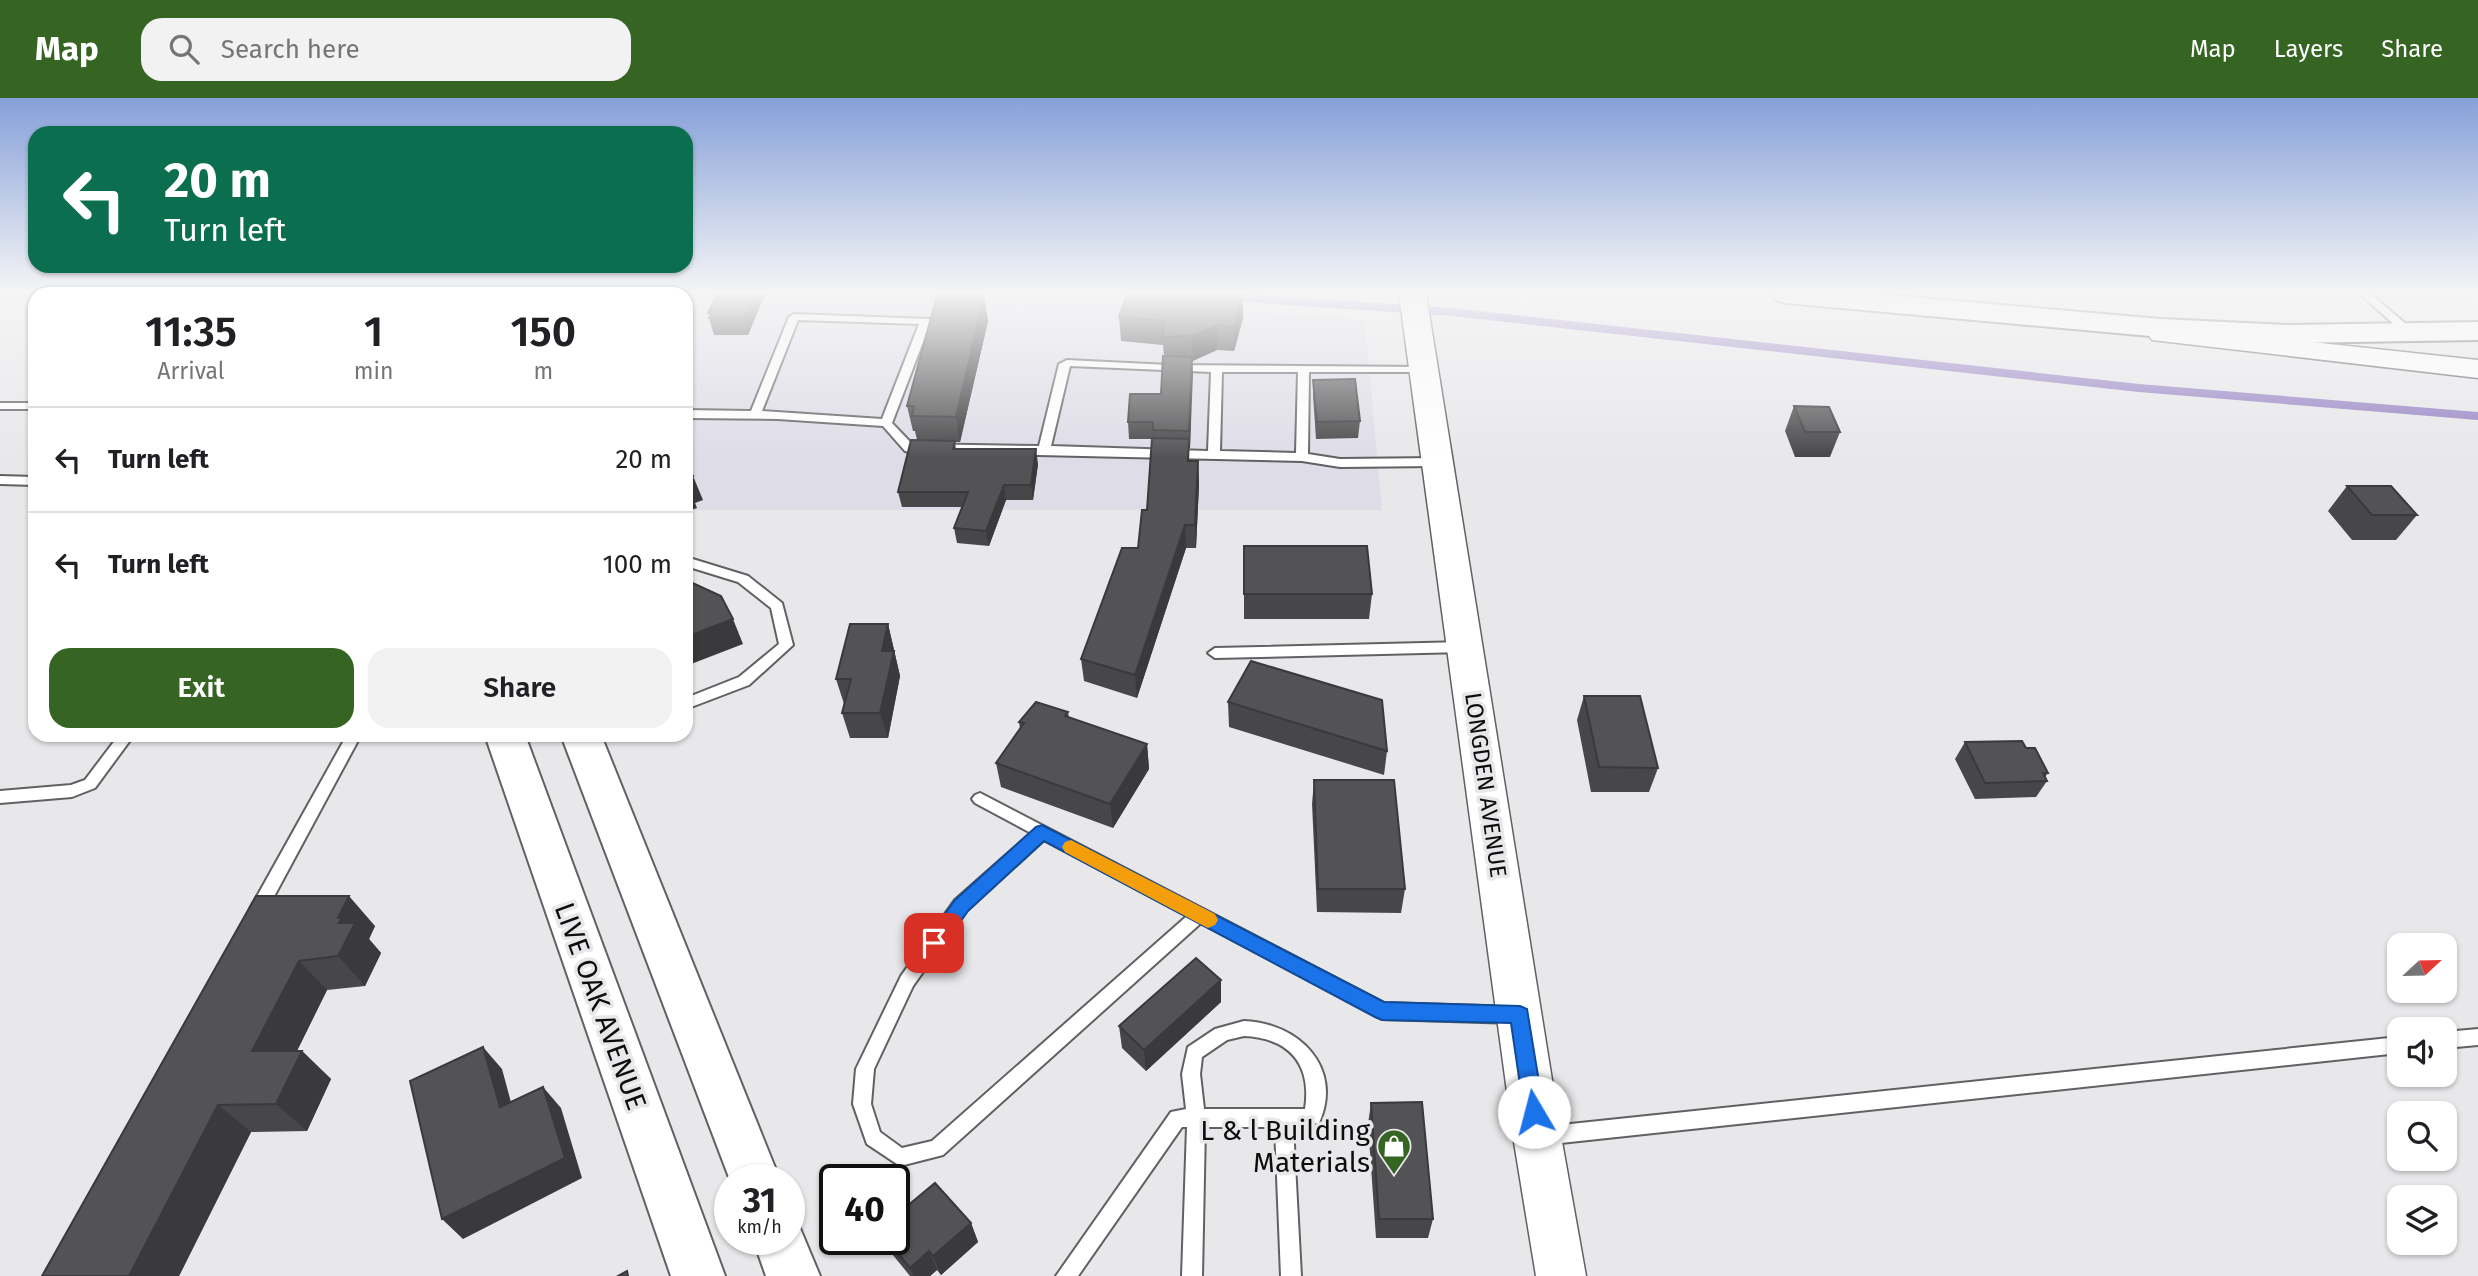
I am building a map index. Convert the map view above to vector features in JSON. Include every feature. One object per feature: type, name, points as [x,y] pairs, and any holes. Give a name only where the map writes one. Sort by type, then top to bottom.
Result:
[{"type":"main road","name":"LIVE OAK AVENUE","points":[[507,742],[698,1276]]},
{"type":"main road","points":[[586,742],[749,1164]]},
{"type":"main road","points":[[785,1255],[793,1276]]},
{"type":"street","name":"LONGDEN AVENUE","points":[[1421,349],[1537,1136],[1561,1276]]},
{"type":"street","points":[[2297,349],[2478,369]]},
{"type":"lane","points":[[755,415],[781,349]]},
{"type":"lane","points":[[886,423],[915,349]]},
{"type":"lane","points":[[1044,450],[1066,364],[1424,370]]},
{"type":"lane","points":[[1214,454],[1217,368]]},
{"type":"lane","points":[[1302,457],[1304,369]]},
{"type":"lane","points":[[0,406],[28,406]]},
{"type":"lane","points":[[693,414],[886,423],[909,448],[1302,457],[1340,463],[1438,462]]},
{"type":"lane","points":[[0,480],[28,481]]},
{"type":"lane","points":[[693,563],[743,579],[777,606],[786,645],[744,681],[693,701]]},
{"type":"lane","points":[[1215,653],[1465,647]]},
{"type":"lane","points":[[0,797],[72,791],[90,784],[122,742]]},
{"type":"lane","points":[[248,927],[350,742]]},
{"type":"lane","points":[[980,799],[1382,1011],[1520,1015]]},
{"type":"lane","points":[[1042,832],[961,905],[907,981],[865,1069],[862,1104],[873,1138],[900,1157],[937,1149],[1199,915]]},
{"type":"lane","points":[[1066,1276],[1177,1118],[1196,1117],[1313,1117],[1315,1077],[1301,1052],[1287,1039],[1250,1028],[1231,1031],[1208,1041],[1194,1052],[1191,1074],[1196,1117],[1192,1276]]},
{"type":"lane","points":[[2457,1039],[2478,1037]]},
{"type":"lane","points":[[1537,1136],[2387,1046]]},
{"type":"lane","points":[[1283,1118],[1291,1276]]},
{"type":"shaded area","points":[[693,349],[1368,349],[1382,510],[694,510]]},
{"type":"building","points":[[923,349],[972,349],[956,417],[912,416],[914,406],[907,406]]},
{"type":"building","points":[[1163,356],[1192,357],[1189,431],[1153,430],[1153,422],[1128,422],[1130,394],[1161,394]]},
{"type":"building","points":[[1355,379],[1360,421],[1317,422],[1313,380]]},
{"type":"building","points":[[1794,406],[1829,407],[1840,432],[1805,432]]},
{"type":"building","points":[[1152,438],[1189,439],[1188,461],[1198,461],[1195,525],[1185,525],[1135,675],[1081,659],[1122,548],[1138,548],[1142,510],[1147,510]]},
{"type":"building","points":[[911,440],[955,441],[953,449],[1036,449],[1031,485],[1004,485],[986,531],[954,528],[968,492],[898,492]]},
{"type":"building","points":[[2347,486],[2391,486],[2417,515],[2372,515]]},
{"type":"building","points":[[1244,546],[1367,546],[1372,594],[1244,594]]},
{"type":"building","points":[[693,583],[721,596],[733,619],[693,634]]},
{"type":"building","points":[[850,624],[888,624],[882,651],[894,651],[880,713],[842,713],[851,679],[836,679]]},
{"type":"building","points":[[1251,661],[1382,700],[1387,751],[1228,702]]},
{"type":"building","points":[[1584,696],[1640,696],[1658,768],[1599,767]]},
{"type":"building","points":[[1036,702],[1068,712],[1065,716],[1147,744],[1110,804],[996,763],[1024,723],[1019,722]]},
{"type":"building","points":[[2022,741],[2026,748],[2035,748],[2048,773],[2043,773],[2047,781],[1985,783],[1965,742]]},
{"type":"building","points":[[1314,780],[1394,780],[1405,889],[1318,889]]},
{"type":"building","points":[[256,896],[349,896],[338,918],[342,918],[339,923],[355,923],[338,956],[299,961],[252,1051],[302,1051],[276,1104],[218,1105],[129,1276],[42,1276]]},
{"type":"building","points":[[1196,958],[1221,980],[1144,1050],[1119,1026]]},
{"type":"building","points":[[483,1047],[500,1107],[543,1087],[565,1158],[442,1219],[410,1081]]},
{"type":"building","points":[[1422,1102],[1433,1219],[1379,1219],[1371,1103]]},
{"type":"building","points":[[935,1183],[971,1223],[933,1256],[929,1251],[910,1268],[899,1255],[910,1255],[910,1204]]},
{"type":"waterway","points":[[1786,349],[2139,388],[2478,416]]},
{"type":"slow traffic","points":[[1071,847],[1208,920]]},
{"type":"place","name":"L & l Building Materials","points":[[1394,1176]]},
{"type":"route","points":[[934,943],[961,905],[1042,832],[1382,1011],[1520,1015],[1534,1112]]}]
